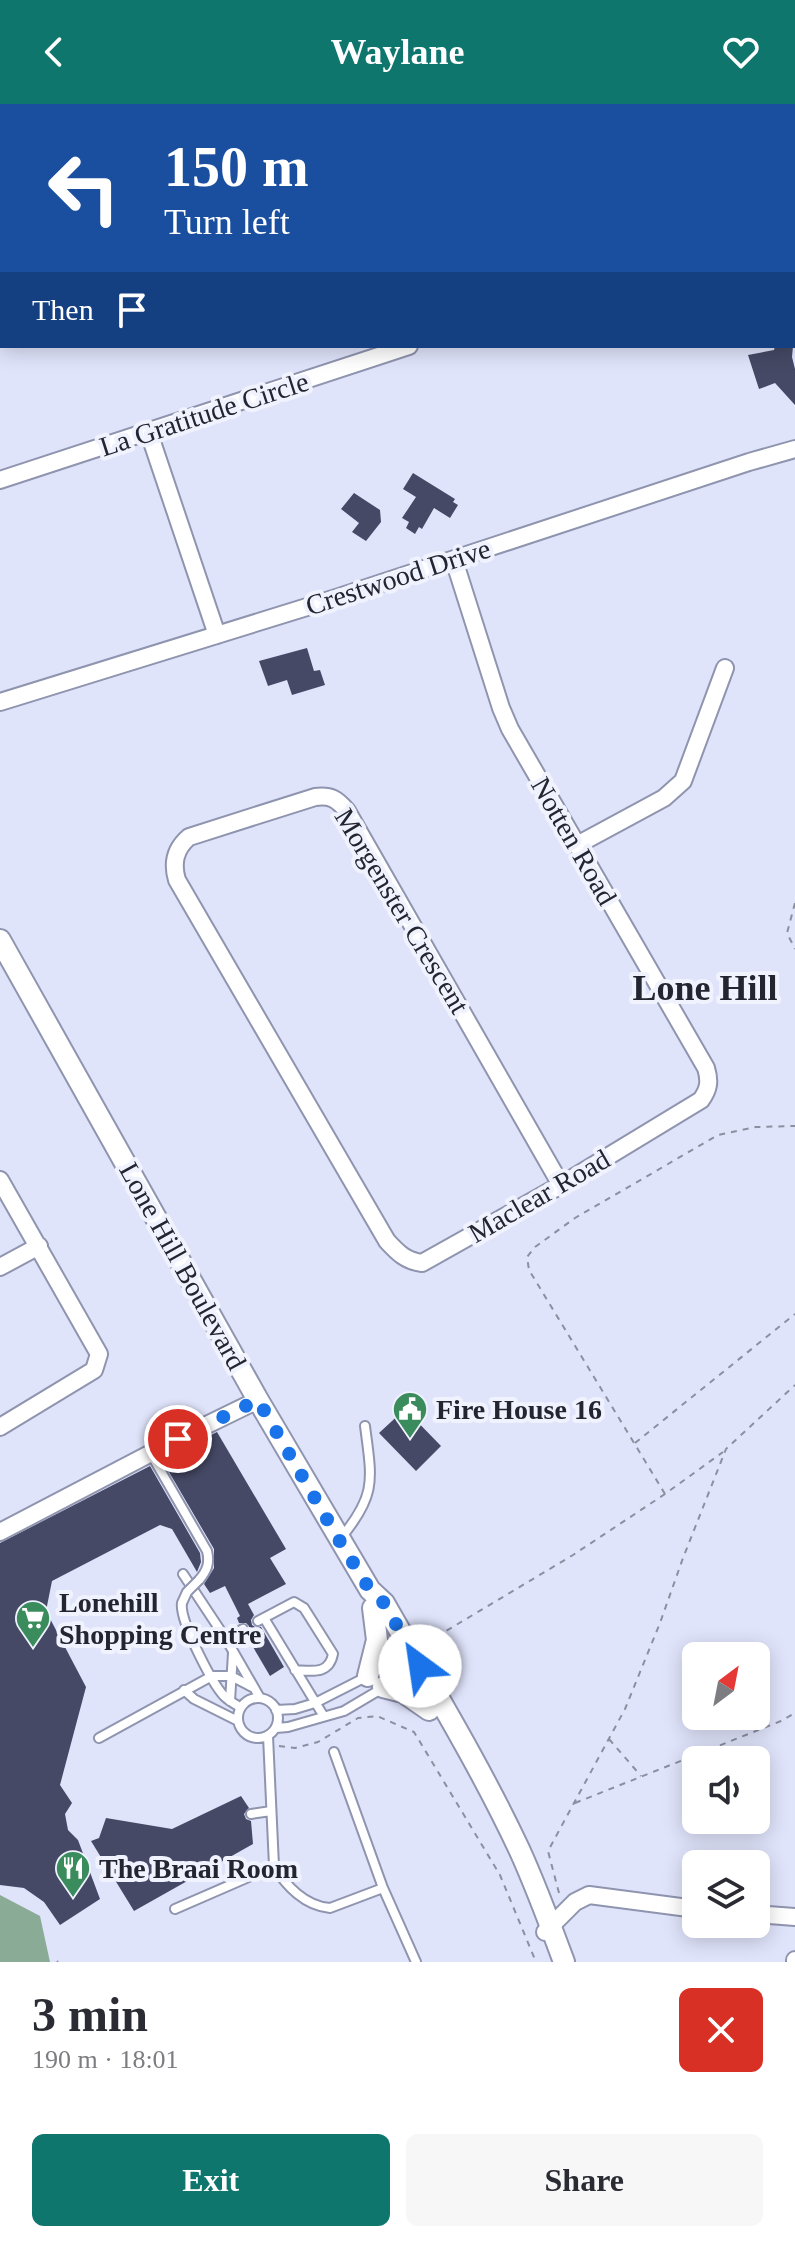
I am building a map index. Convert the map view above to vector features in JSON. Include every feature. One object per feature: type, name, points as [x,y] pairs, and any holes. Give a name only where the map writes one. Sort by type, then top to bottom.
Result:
[{"type":"street","name":"La Gratitude Circle","points":[[0,480],[403,348]]},
{"type":"street","points":[[149,433],[217,635]]},
{"type":"street","name":"Crestwood Drive","points":[[0,702],[795,449]]},
{"type":"street","name":"Notten Road","points":[[454,560],[501,708],[524,755],[706,1068],[708,1090],[693,1107]]},
{"type":"street","points":[[577,845],[664,798],[683,781],[725,668]]},
{"type":"street","name":"Morgenster Crescent","points":[[387,1241],[177,880],[175,857],[180,845],[189,837],[315,797],[328,795],[338,800],[561,1185]]},
{"type":"street","name":"Lone Hill Boulevard","points":[[0,940],[371,1599],[384,1603],[429,1710],[510,1853],[529,1894],[553,1924],[554,1962]]},
{"type":"street","name":"Maclear Road","points":[[387,1241],[405,1258],[422,1263],[693,1107]]},
{"type":"street","points":[[0,1180],[99,1354],[94,1370],[0,1427]]},
{"type":"street","points":[[0,1267],[39,1246]]},
{"type":"street","points":[[0,1532],[258,1400]]},
{"type":"street","points":[[371,1599],[377,1640],[376,1682],[403,1692],[429,1710]]},
{"type":"street","name":"Lone Hill Boulevard","points":[[410,1662],[518,1847],[553,1924],[564,1962]]},
{"type":"street","points":[[553,1924],[582,1897],[593,1895],[682,1907]]},
{"type":"street","points":[[770,1915],[795,1917]]},
{"type":"lane","points":[[339,1540],[362,1511],[370,1486],[371,1468],[365,1426]]},
{"type":"lane","points":[[151,1453],[207,1551],[205,1573],[187,1592],[182,1603],[181,1611],[188,1632],[223,1695],[240,1707]]},
{"type":"lane","points":[[183,1574],[260,1698]]},
{"type":"lane","points":[[295,1670],[319,1671],[327,1668],[332,1660],[332,1650],[297,1602],[261,1619],[323,1715]]},
{"type":"lane","points":[[226,1639],[243,1629]]},
{"type":"lane","points":[[230,1701],[233,1652]]},
{"type":"lane","points":[[276,1710],[295,1709],[376,1682],[410,1662]]},
{"type":"lane","points":[[276,1728],[344,1711],[376,1682],[410,1662]]},
{"type":"lane","points":[[99,1738],[212,1676],[231,1676],[254,1688]]},
{"type":"lane","points":[[184,1690],[194,1699],[238,1721]]},
{"type":"lane","points":[[268,1740],[249,1736],[242,1730],[238,1721],[240,1707],[245,1702],[254,1698],[270,1701],[278,1715],[276,1728],[268,1740],[274,1866],[288,1887],[323,1908],[383,1888]]},
{"type":"lane","points":[[334,1752],[383,1888],[416,1962]]},
{"type":"lane","points":[[251,1814],[271,1811]]},
{"type":"lane","points":[[175,1909],[274,1866]]},
{"type":"path","points":[[795,903],[787,933],[795,949]]},
{"type":"path","points":[[665,1494],[529,1270],[527,1257],[535,1247],[575,1218],[718,1135],[756,1127],[795,1126]]},
{"type":"path","points":[[634,1443],[795,1314]]},
{"type":"path","points":[[410,1662],[665,1494],[726,1449],[795,1385]]},
{"type":"path","points":[[553,1924],[548,1851],[625,1709],[726,1449]]},
{"type":"path","points":[[574,1804],[795,1713]]},
{"type":"path","points":[[268,1740],[295,1748],[318,1742],[358,1718],[377,1716],[414,1732],[500,1875],[536,1962]]},
{"type":"path","points":[[609,1739],[642,1776]]},
{"type":"shaded area","points":[[0,1895],[40,1916],[50,1962],[0,1962]]},
{"type":"building","points":[[793,348],[795,405],[775,383],[759,389],[748,355]]},
{"type":"building","points":[[413,473],[455,499],[453,502],[458,505],[450,518],[434,508],[422,529],[419,527],[415,534],[406,528],[409,522],[402,518],[416,497],[403,489]]},
{"type":"building","points":[[354,493],[380,510],[381,522],[366,541],[352,532],[359,523],[341,509]]},
{"type":"building","points":[[307,648],[314,671],[320,670],[325,685],[292,695],[287,680],[268,686],[259,661]]},
{"type":"building","name":"Fire House 16","points":[[405,1409],[441,1446],[416,1471],[379,1433]]},
{"type":"building","points":[[217,1432],[286,1549],[270,1558],[286,1584],[248,1604],[254,1615],[252,1625],[261,1627],[284,1667],[270,1676],[246,1635],[249,1626],[239,1623],[237,1618],[240,1616],[225,1586],[210,1593],[204,1584],[214,1568],[214,1549],[162,1460]]},
{"type":"building","points":[[150,1466],[200,1553],[197,1572],[172,1529],[160,1525],[52,1581],[46,1611],[86,1687],[60,1785],[72,1803],[65,1814],[68,1830],[78,1840],[100,1899],[60,1925],[44,1902],[24,1888],[0,1885],[0,1543]]},
{"type":"building","points":[[241,1796],[249,1808],[244,1814],[251,1821],[253,1844],[134,1911],[91,1841],[99,1838],[106,1818],[172,1829]]},
{"type":"place","name":"Fire House 16","points":[[410,1440]]},
{"type":"place","name":"Lonehill Shopping Centre","points":[[33,1649]]},
{"type":"place","name":"The Braai Room","points":[[73,1899]]},
{"type":"district","name":"Lone Hill","points":[[705,988]]},
{"type":"route","points":[[178,1439],[258,1400],[339,1540],[370,1590],[384,1603],[420,1666]]}]
